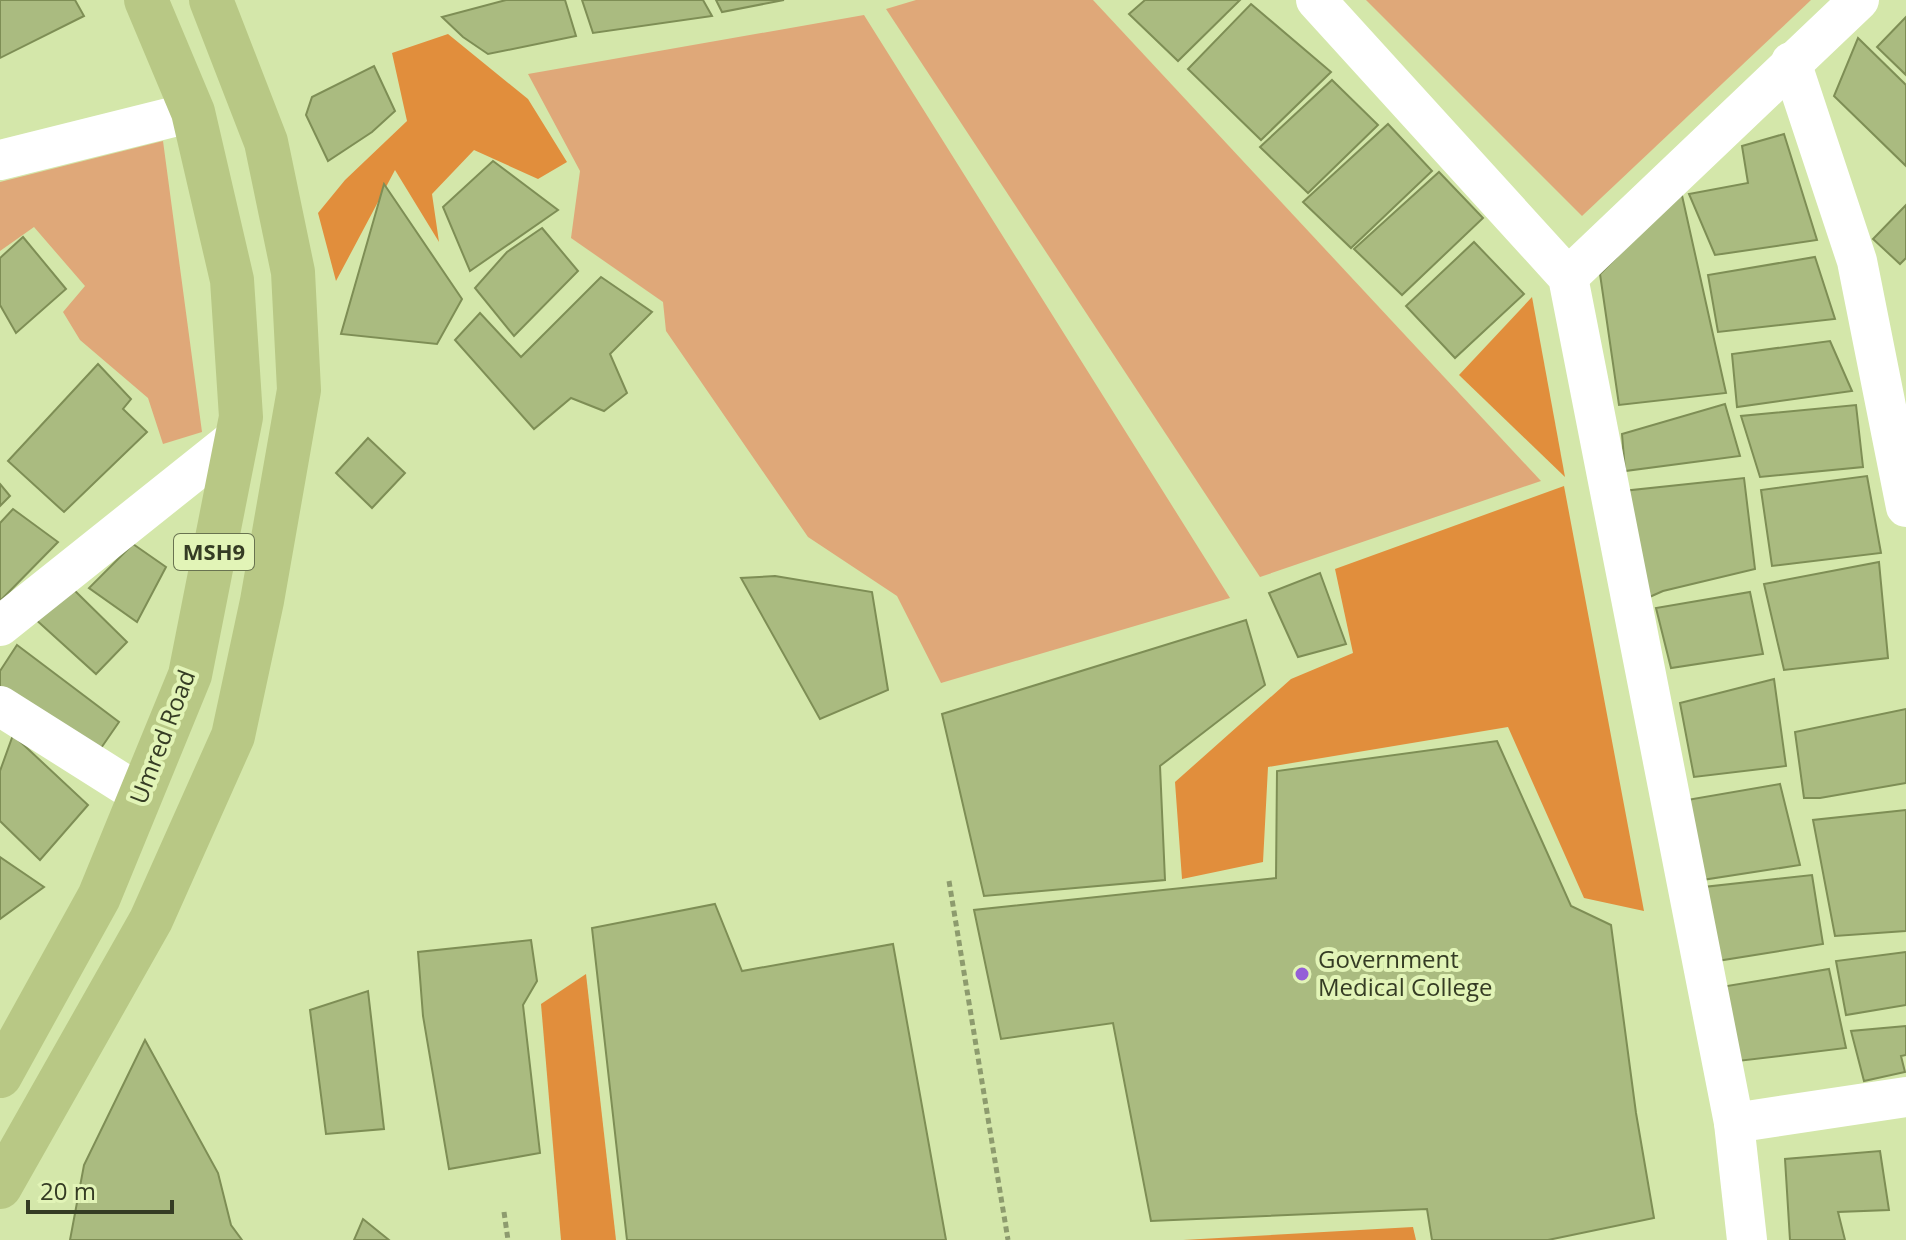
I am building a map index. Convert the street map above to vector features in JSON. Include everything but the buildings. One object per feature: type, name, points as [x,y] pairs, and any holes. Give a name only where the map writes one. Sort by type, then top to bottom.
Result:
[{"type":"main road","name":"Umred Road","points":[[0,1076],[99,897],[190,675],[241,417],[232,280],[193,112],[146,0]]},
{"type":"main road","points":[[0,1187],[151,920],[233,736],[262,601],[299,390],[293,272],[266,142],[211,0]]},
{"type":"street","points":[[1316,0],[1568,277],[1734,1123],[1747,1240]]},
{"type":"street","points":[[1568,277],[1859,0]]},
{"type":"street","points":[[1791,62],[1892,360],[1906,507]]},
{"type":"street","points":[[0,160],[193,112]]},
{"type":"street","points":[[0,626],[237,437]]},
{"type":"street","points":[[0,706],[141,795]]},
{"type":"street","points":[[1734,1123],[1906,1097]]},
{"type":"path","points":[[949,881],[1008,1240]]},
{"type":"path","points":[[504,1212],[508,1240]]},
{"type":"shaded area","points":[[916,0],[1093,0],[1541,481],[1260,577],[886,9]]},
{"type":"shaded area","points":[[1366,0],[1811,0],[1582,216]]},
{"type":"shaded area","points":[[864,15],[1230,598],[941,683],[897,596],[808,537],[666,331],[663,302],[571,238],[580,171],[528,74]]},
{"type":"shaded area","points":[[448,34],[528,99],[567,162],[538,179],[474,150],[432,194],[439,242],[395,170],[336,281],[318,213],[345,180],[407,121],[392,53]]},
{"type":"shaded area","points":[[163,141],[202,432],[163,444],[148,398],[80,340],[63,312],[85,286],[34,227],[0,251],[0,182]]},
{"type":"shaded area","points":[[1532,297],[1565,477],[1459,375]]},
{"type":"shaded area","points":[[1564,486],[1644,911],[1584,898],[1508,727],[1268,767],[1263,862],[1182,879],[1175,782],[1291,679],[1353,653],[1335,569]]},
{"type":"shaded area","points":[[586,974],[616,1240],[561,1240],[541,1004]]},
{"type":"shaded area","points":[[1413,1227],[1416,1240],[1183,1240]]},
{"type":"place","name":"Government Medical College","points":[[1302,974]]}]
